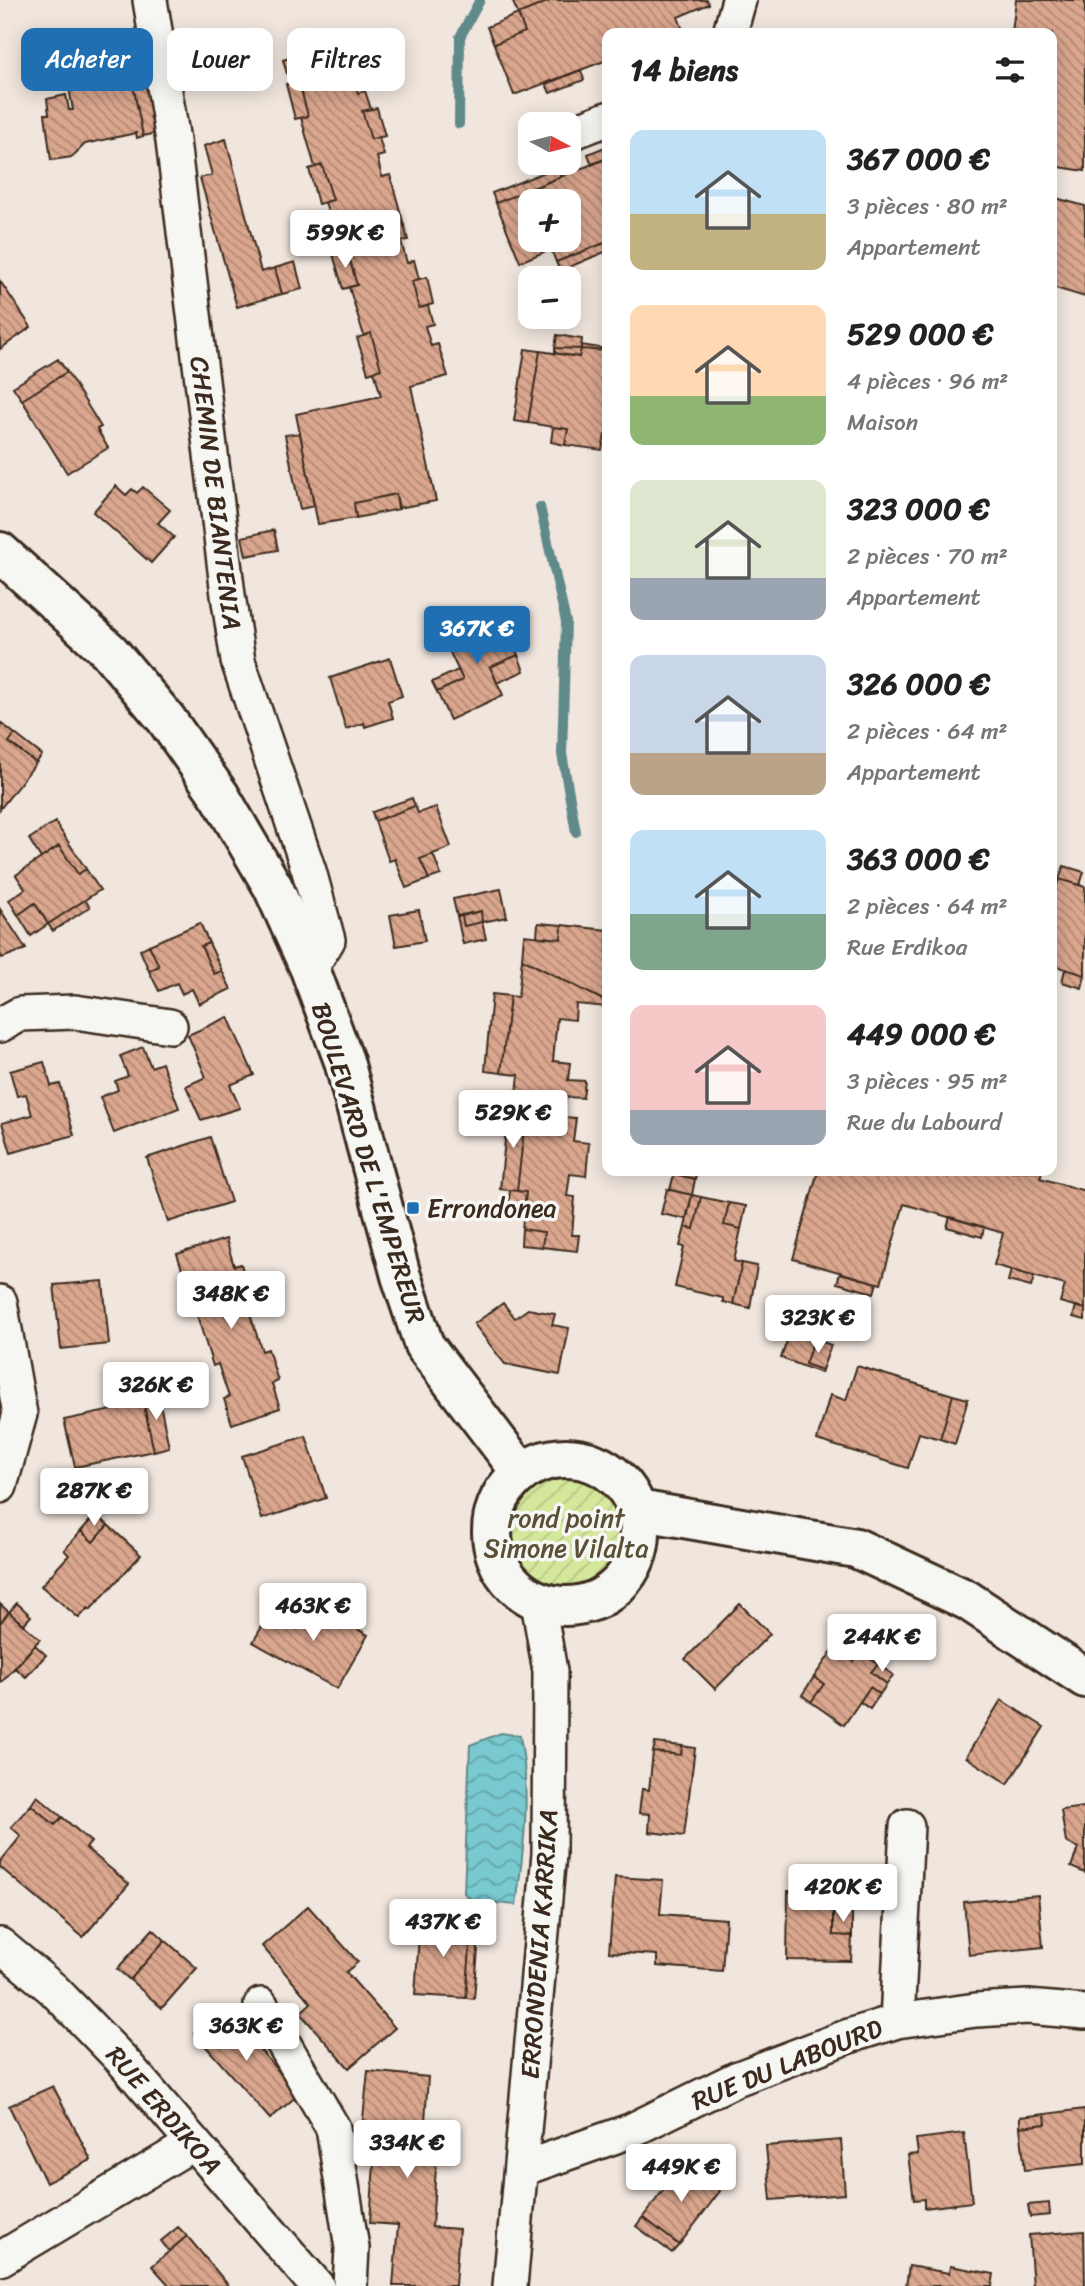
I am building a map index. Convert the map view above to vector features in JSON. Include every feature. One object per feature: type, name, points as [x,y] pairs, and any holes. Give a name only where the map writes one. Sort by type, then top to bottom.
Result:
[{"type":"main road","name":"BOULEVARD DE L'EMPEREUR","points":[[0,552],[109,651],[166,719],[220,796],[273,887],[310,969],[344,1061],[401,1276],[424,1345],[521,1472]]},
{"type":"main road","points":[[551,1458],[583,1459],[618,1477],[638,1510],[640,1543],[628,1574],[603,1597],[571,1607],[538,1602],[507,1578],[492,1542],[497,1503],[521,1472],[551,1458]]},
{"type":"main road","points":[[638,1510],[856,1548],[967,1600],[1085,1678]]},
{"type":"street","name":"CHEMIN DE BIANTENIA","points":[[150,0],[173,141],[238,660],[309,871],[328,940],[310,969]]},
{"type":"street","points":[[731,28],[739,0]]},
{"type":"street","points":[[581,129],[602,122]]},
{"type":"street","points":[[0,1024],[20,1014],[75,1012],[170,1026]]},
{"type":"street","points":[[0,1302],[20,1415],[0,1486]]},
{"type":"street","name":"ERRONDENIA KARRIKA","points":[[510,2286],[549,1854],[551,1671],[538,1602]]},
{"type":"street","name":"RUE DU LABOURD","points":[[897,2021],[907,1826]]},
{"type":"street","name":"RUE ERDIKOA","points":[[0,1945],[61,1998],[123,2061],[317,2286]]},
{"type":"street","points":[[261,2005],[333,2128],[352,2248],[350,2286]]},
{"type":"street","name":"RUE DU LABOURD","points":[[522,2169],[630,2131],[736,2079],[849,2036],[897,2021],[976,2010],[1028,2007],[1085,2012]]},
{"type":"street","points":[[0,2259],[194,2143]]},
{"type":"green space","name":"rond point Simone Vilalta","points":[[566,1458],[594,1464],[618,1480],[634,1504],[640,1532],[634,1560],[618,1584],[594,1600],[566,1606],[538,1600],[514,1584],[498,1560],[492,1532],[498,1504],[514,1480],[538,1464]]},
{"type":"water","points":[[501,1733],[520,1736],[525,1778],[525,1821],[516,1905],[473,1901],[464,1893],[470,1745]]},
{"type":"building","points":[[512,0],[552,0],[518,14]]},
{"type":"building","points":[[552,0],[707,0],[709,4],[678,17],[682,28],[602,28],[602,62],[514,95],[494,44],[525,32],[518,14]]},
{"type":"building","points":[[1016,0],[1085,0],[1085,171],[1057,167],[1057,28],[1013,28]]},
{"type":"building","points":[[518,14],[525,32],[494,44],[487,27]]},
{"type":"building","points":[[581,70],[584,80],[550,93],[546,84]]},
{"type":"building","points":[[153,84],[163,132],[143,136],[134,91],[153,91]]},
{"type":"building","points":[[70,91],[134,91],[143,136],[137,138],[136,133],[85,144],[72,157],[51,160],[45,114],[49,114],[47,99],[66,95],[69,110],[73,110]]},
{"type":"building","points":[[288,91],[301,91],[308,116],[295,119]]},
{"type":"building","points":[[301,91],[365,91],[371,109],[362,111],[371,139],[379,138],[384,155],[377,157],[382,177],[390,175],[408,240],[401,241],[407,263],[414,260],[419,279],[412,281],[419,308],[428,306],[433,324],[425,326],[431,346],[438,344],[448,376],[411,386],[436,501],[398,508],[396,494],[354,503],[356,518],[318,524],[296,414],[381,396],[374,371],[381,369],[371,333],[364,336],[349,287],[357,285],[347,250],[339,252],[325,202],[333,200],[322,165],[315,167],[301,118],[308,116]]},
{"type":"building","points":[[377,108],[385,136],[371,139],[362,111]]},
{"type":"building","points":[[226,139],[261,272],[275,268],[282,294],[237,307],[200,178],[212,175],[204,146]]},
{"type":"building","points":[[602,148],[602,160],[592,165],[588,154]]},
{"type":"building","points":[[602,160],[602,244],[556,262],[552,252],[581,252],[581,189],[531,189],[565,175],[581,175],[581,169]]},
{"type":"building","points":[[322,165],[333,200],[318,204],[309,169]]},
{"type":"building","points":[[537,175],[561,177],[531,189],[518,189],[518,194],[496,203],[492,193]]},
{"type":"building","points":[[518,194],[518,252],[544,252],[520,262],[496,203]]},
{"type":"building","points":[[1057,198],[1085,206],[1085,297],[1057,289]]},
{"type":"building","points":[[602,244],[602,253],[572,266],[558,266],[556,262]]},
{"type":"building","points":[[347,250],[357,285],[343,289],[333,254]]},
{"type":"building","points":[[295,262],[302,289],[282,294],[275,268]]},
{"type":"building","points":[[427,277],[433,304],[419,308],[412,281]]},
{"type":"building","points":[[0,281],[31,327],[0,349]]},
{"type":"building","points":[[371,333],[381,369],[368,373],[357,338]]},
{"type":"building","points":[[557,335],[582,339],[581,349],[555,348]]},
{"type":"building","points":[[581,345],[602,348],[602,351],[581,349]]},
{"type":"building","points":[[555,348],[581,349],[579,357],[555,353]]},
{"type":"building","points":[[525,349],[540,351],[528,423],[514,421]]},
{"type":"building","points":[[581,349],[602,351],[602,450],[565,445],[568,429],[528,423],[540,351],[579,357]]},
{"type":"building","points":[[58,359],[67,372],[22,400],[13,387]]},
{"type":"building","points":[[67,372],[101,427],[97,429],[108,448],[67,473],[22,400]]},
{"type":"building","points":[[553,427],[568,429],[565,445],[551,442]]},
{"type":"building","points":[[300,433],[314,506],[300,509],[285,435]]},
{"type":"building","points":[[116,486],[126,495],[132,489],[137,493],[143,487],[170,510],[158,523],[174,537],[151,563],[93,512]]},
{"type":"building","points":[[396,494],[399,509],[356,518],[354,503]]},
{"type":"building","points":[[274,530],[278,550],[246,556],[242,537]]},
{"type":"building","points":[[497,611],[518,655],[490,667],[503,695],[450,720],[437,692],[463,680],[446,644],[481,628],[478,620]]},
{"type":"building","points":[[478,620],[481,628],[446,644],[443,636]]},
{"type":"building","points":[[518,655],[524,671],[497,683],[490,667]]},
{"type":"building","points":[[390,658],[402,696],[388,701],[393,718],[365,727],[364,723],[346,729],[330,678]]},
{"type":"building","points":[[458,670],[463,680],[437,692],[432,682]]},
{"type":"building","points":[[0,722],[15,734],[9,742],[36,763],[0,809]]},
{"type":"building","points":[[15,734],[42,755],[36,763],[9,742]]},
{"type":"building","points":[[412,798],[415,806],[375,821],[372,812]]},
{"type":"building","points":[[415,806],[418,813],[436,807],[451,847],[420,859],[429,879],[406,888],[395,859],[389,861],[375,821]]},
{"type":"building","points":[[55,822],[86,869],[78,874],[59,846],[41,858],[29,839]]},
{"type":"building","points":[[59,846],[78,874],[86,869],[100,890],[48,924],[35,903],[18,915],[9,900],[25,889],[16,875]]},
{"type":"building","points":[[433,854],[441,875],[429,879],[420,859]]},
{"type":"building","points":[[1064,866],[1084,872],[1080,885],[1059,879]]},
{"type":"building","points":[[1059,879],[1085,887],[1085,975],[1057,967]]},
{"type":"building","points":[[501,889],[507,917],[482,922],[481,911],[457,916],[453,899]]},
{"type":"building","points":[[85,900],[90,907],[53,931],[48,924]]},
{"type":"building","points":[[35,903],[48,924],[31,936],[18,915]]},
{"type":"building","points":[[0,909],[26,949],[2,958],[0,953]]},
{"type":"building","points":[[419,910],[425,941],[396,946],[390,915]]},
{"type":"building","points":[[481,911],[482,922],[464,926],[462,916]]},
{"type":"building","points":[[457,916],[462,916],[464,926],[482,922],[486,939],[463,944]]},
{"type":"building","points":[[200,923],[209,943],[201,946],[214,974],[222,971],[231,989],[199,1004],[192,989],[182,994],[177,983],[159,991],[149,971],[159,966],[149,945]]},
{"type":"building","points":[[538,923],[562,925],[561,939],[537,937]]},
{"type":"building","points":[[562,925],[602,929],[602,999],[522,959],[524,935],[561,939]]},
{"type":"building","points":[[209,943],[222,971],[214,974],[201,946]]},
{"type":"building","points":[[149,945],[159,966],[149,971],[140,950]]},
{"type":"building","points":[[522,959],[602,999],[602,1007],[576,1004],[575,1020],[557,1018],[553,1061],[570,1063],[568,1080],[585,1081],[583,1098],[566,1097],[564,1117],[576,1118],[573,1141],[589,1143],[586,1176],[570,1174],[567,1196],[575,1197],[572,1235],[579,1235],[577,1251],[542,1247],[544,1232],[522,1229],[526,1192],[517,1191],[526,1112],[515,1110],[519,1075],[501,1073],[510,996],[518,997]]},
{"type":"building","points":[[1065,969],[1085,975],[1082,988],[1062,982]]},
{"type":"building","points":[[492,994],[510,996],[501,1073],[485,1071]]},
{"type":"building","points":[[228,1017],[254,1075],[230,1085],[240,1108],[201,1120],[186,1086],[206,1077],[188,1035]]},
{"type":"building","points":[[143,1047],[151,1067],[162,1063],[179,1108],[114,1133],[100,1097],[118,1090],[115,1081],[128,1076],[120,1056]]},
{"type":"building","points":[[44,1062],[51,1086],[60,1084],[74,1135],[11,1153],[2,1123],[32,1115],[26,1094],[17,1096],[10,1071]]},
{"type":"building","points":[[508,1110],[526,1112],[517,1191],[500,1189]]},
{"type":"building","points":[[210,1137],[231,1202],[168,1222],[147,1158]]},
{"type":"building","points":[[674,1176],[695,1179],[692,1195],[670,1190]]},
{"type":"building","points":[[817,1176],[1041,1176],[1085,1191],[1085,1309],[1060,1302],[1065,1285],[994,1265],[1003,1233],[904,1204],[881,1284],[793,1259]]},
{"type":"building","points":[[667,1189],[692,1195],[686,1219],[661,1214]]},
{"type":"building","points":[[510,1190],[526,1192],[524,1212],[508,1210]]},
{"type":"building","points":[[692,1195],[701,1197],[694,1229],[685,1227]]},
{"type":"building","points":[[701,1197],[729,1203],[724,1225],[741,1229],[734,1261],[742,1263],[733,1304],[723,1302],[723,1298],[675,1287],[684,1247],[680,1246],[685,1227],[694,1229]]},
{"type":"building","points":[[729,1203],[746,1206],[741,1229],[724,1225]]},
{"type":"building","points":[[950,1217],[984,1227],[982,1237],[947,1227]]},
{"type":"building","points":[[522,1229],[544,1232],[542,1247],[521,1245]]},
{"type":"building","points":[[226,1239],[234,1266],[241,1264],[250,1294],[244,1296],[262,1351],[268,1349],[278,1381],[272,1384],[280,1408],[232,1424],[224,1399],[229,1397],[218,1364],[213,1366],[196,1312],[201,1310],[191,1279],[186,1281],[177,1254]]},
{"type":"building","points":[[742,1263],[757,1266],[750,1308],[733,1304]]},
{"type":"building","points":[[1011,1270],[1034,1277],[1031,1287],[1008,1281]]},
{"type":"building","points":[[840,1273],[877,1283],[874,1293],[837,1283]]},
{"type":"building","points":[[103,1281],[109,1344],[61,1349],[54,1285]]},
{"type":"building","points":[[503,1303],[515,1318],[528,1309],[555,1314],[552,1325],[569,1328],[560,1375],[505,1364],[474,1324]]},
{"type":"building","points":[[1076,1306],[1085,1309],[1085,1320],[1073,1317]]},
{"type":"building","points":[[791,1329],[814,1339],[805,1364],[822,1370],[821,1373],[781,1358]]},
{"type":"building","points":[[814,1339],[831,1345],[822,1370],[805,1364]]},
{"type":"building","points":[[857,1366],[953,1395],[940,1439],[919,1433],[908,1468],[817,1440],[830,1395],[846,1400]]},
{"type":"building","points":[[158,1394],[169,1447],[154,1451],[142,1397]]},
{"type":"building","points":[[953,1395],[968,1399],[955,1444],[940,1439]]},
{"type":"building","points":[[142,1397],[154,1451],[75,1467],[64,1420],[117,1409],[116,1403]]},
{"type":"building","points":[[306,1436],[326,1498],[262,1519],[242,1456]]},
{"type":"building","points":[[96,1514],[108,1525],[93,1542],[81,1531]]},
{"type":"building","points":[[108,1525],[141,1555],[90,1610],[88,1608],[79,1618],[41,1586],[69,1555],[64,1550],[81,1531],[93,1542]]},
{"type":"building","points":[[17,1603],[31,1616],[23,1625],[9,1612]]},
{"type":"building","points":[[310,1603],[368,1635],[337,1689],[253,1642],[272,1609],[298,1624]]},
{"type":"building","points":[[0,1604],[9,1612],[0,1623]]},
{"type":"building","points":[[740,1604],[770,1634],[715,1689],[685,1659]]},
{"type":"building","points":[[9,1612],[40,1639],[2,1682],[0,1623]]},
{"type":"building","points":[[841,1639],[860,1652],[854,1661],[835,1647]]},
{"type":"building","points":[[35,1645],[46,1655],[26,1677],[15,1668]]},
{"type":"building","points":[[835,1647],[854,1661],[860,1652],[878,1664],[871,1672],[887,1684],[880,1694],[870,1687],[844,1725],[811,1702],[824,1684],[814,1677]]},
{"type":"building","points":[[878,1664],[893,1675],[887,1684],[871,1672]]},
{"type":"building","points":[[814,1677],[824,1684],[811,1702],[802,1695]]},
{"type":"building","points":[[870,1687],[880,1694],[870,1709],[860,1702]]},
{"type":"building","points":[[1001,1700],[1044,1727],[1008,1784],[966,1757]]},
{"type":"building","points":[[655,1743],[682,1746],[681,1755],[653,1752]]},
{"type":"building","points":[[682,1746],[695,1748],[684,1836],[649,1832],[650,1814],[639,1813],[642,1789],[649,1790],[653,1752],[681,1755]]},
{"type":"building","points":[[37,1796],[62,1817],[55,1825],[31,1805]]},
{"type":"building","points":[[31,1805],[55,1825],[62,1817],[91,1842],[86,1848],[129,1884],[83,1937],[0,1867],[0,1862],[21,1836],[11,1827]]},
{"type":"building","points":[[1085,1807],[1085,1873],[1071,1867],[1078,1848],[1066,1842],[1061,1810]]},
{"type":"building","points":[[615,1877],[663,1880],[660,1914],[726,1919],[722,1971],[657,1966],[657,1955],[609,1952]]},
{"type":"building","points":[[788,1891],[833,1892],[833,1935],[852,1936],[851,1961],[787,1960]]},
{"type":"building","points":[[1038,1895],[1043,1947],[969,1955],[964,1902]]},
{"type":"building","points":[[308,1906],[358,1962],[346,1972],[395,2028],[349,2068],[300,2013],[311,2003],[262,1946]]},
{"type":"building","points":[[833,1912],[852,1912],[852,1936],[833,1935]]},
{"type":"building","points":[[420,1920],[472,1924],[466,1998],[415,1995]]},
{"type":"building","points":[[472,1924],[480,1924],[474,1999],[466,1998]]},
{"type":"building","points":[[153,1929],[165,1940],[130,1980],[117,1969]]},
{"type":"building","points":[[165,1940],[197,1968],[162,2008],[130,1980]]},
{"type":"building","points":[[222,2007],[299,2094],[270,2119],[194,2033]]},
{"type":"building","points":[[368,2071],[428,2077],[423,2151],[437,2152],[432,2227],[459,2229],[455,2286],[393,2286],[398,2225],[370,2223],[375,2148],[360,2147]]},
{"type":"building","points":[[53,2086],[91,2160],[46,2183],[9,2106]]},
{"type":"building","points":[[1085,2109],[1085,2164],[1025,2170],[1020,2127],[1046,2124],[1045,2114]]},
{"type":"building","points":[[1045,2114],[1046,2124],[1020,2127],[1020,2117]]},
{"type":"building","points":[[964,2133],[972,2202],[924,2208],[924,2199],[914,2200],[908,2155],[918,2154],[916,2139]]},
{"type":"building","points":[[841,2140],[845,2194],[771,2200],[766,2146]]},
{"type":"building","points":[[683,2164],[720,2191],[679,2245],[643,2217]]},
{"type":"building","points":[[1049,2203],[1050,2215],[1030,2217],[1028,2205]]},
{"type":"building","points":[[643,2217],[679,2245],[672,2253],[636,2226]]},
{"type":"building","points":[[178,2227],[187,2236],[169,2251],[161,2241]]},
{"type":"building","points":[[1084,2231],[1085,2286],[1033,2286],[1029,2235]]},
{"type":"building","points":[[187,2236],[229,2286],[170,2286],[152,2266]]},
{"type":"building","points":[[909,2266],[949,2273],[950,2266],[994,2274],[992,2286],[906,2286]]},
{"type":"waterway","points":[[459,124],[460,37],[480,0]]},
{"type":"waterway","points":[[540,507],[566,622],[562,754],[576,832]]},
{"type":"place","name":"Errondonea","points":[[413,1208]]}]
